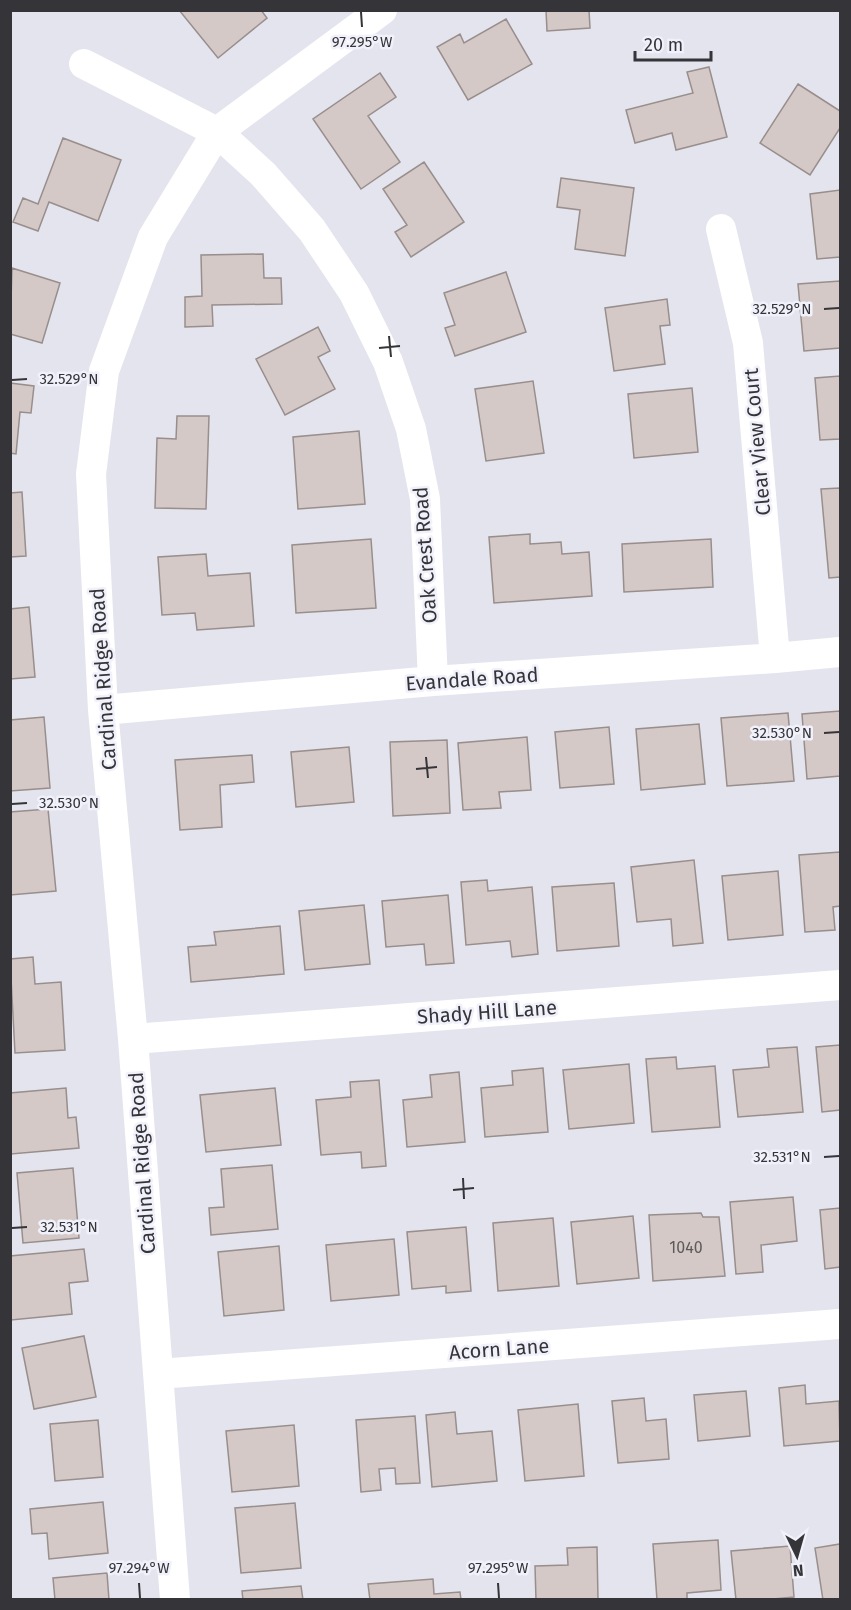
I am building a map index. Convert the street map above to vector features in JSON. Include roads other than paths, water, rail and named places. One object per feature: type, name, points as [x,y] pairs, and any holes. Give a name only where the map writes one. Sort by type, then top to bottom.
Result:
[{"type":"street","name":"Cardinal Ridge Road","points":[[175,1599],[133,1039],[103,710],[91,474],[104,371],[153,237],[217,132],[382,10]]},
{"type":"street","name":"Oak Crest Road","points":[[84,64],[217,132],[263,174],[312,230],[354,293],[388,362],[411,429],[425,499],[433,681]]},
{"type":"street","name":"Clear View Court","points":[[721,229],[748,343],[776,658]]},
{"type":"street","name":"Evandale Road","points":[[103,710],[433,681],[840,652]]},
{"type":"street","name":"Shady Hill Lane","points":[[133,1039],[840,985]]},
{"type":"street","name":"Acorn Lane","points":[[158,1374],[840,1324]]}]
